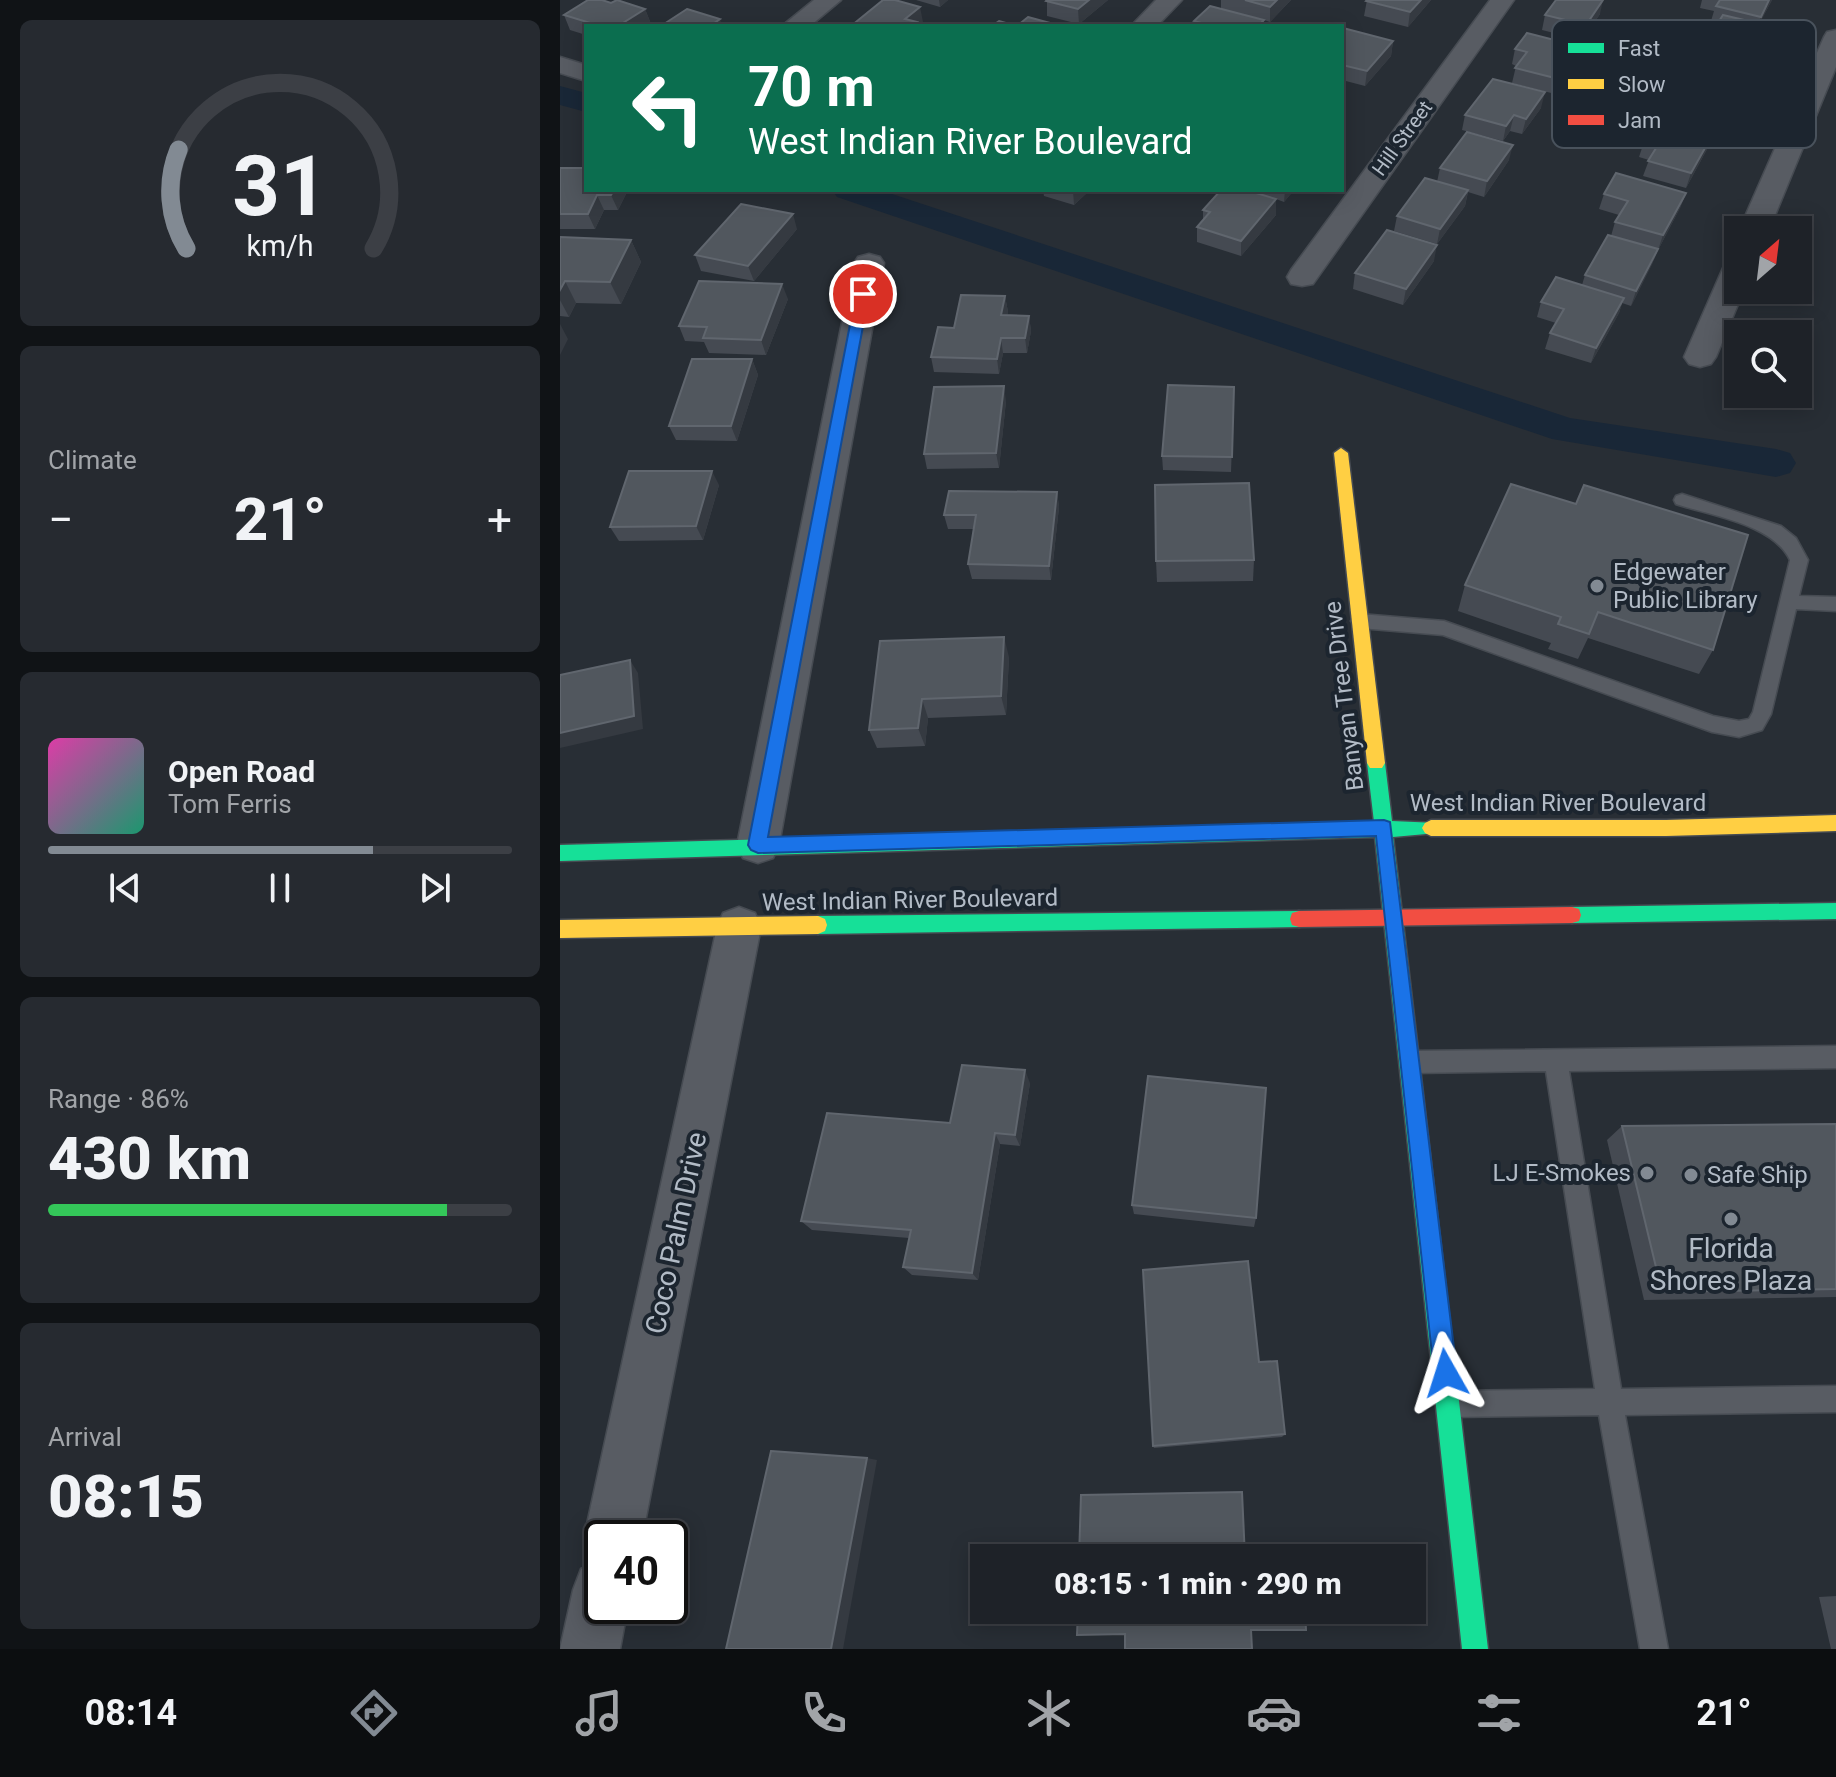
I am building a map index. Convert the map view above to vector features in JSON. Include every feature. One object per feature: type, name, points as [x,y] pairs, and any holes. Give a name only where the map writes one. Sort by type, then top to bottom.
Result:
[{"type":"main road","name":"Banyan Tree Drive","points":[[1341,453],[1384,828],[1391,915],[1413,1062],[1475,1649]]},
{"type":"main road","name":"West Indian River Boulevard","points":[[560,853],[1384,828],[1666,828],[1836,823]]},
{"type":"main road","name":"West Indian River Boulevard","points":[[560,929],[1836,911]]},
{"type":"street","points":[[797,24],[829,0]]},
{"type":"street","points":[[1145,24],[1170,0]]},
{"type":"street","name":"Hill Street","points":[[1302,277],[1502,0]]},
{"type":"street","points":[[1816,84],[1836,37]]},
{"type":"street","points":[[560,65],[584,72]]},
{"type":"street","points":[[1760,216],[1789,148]]},
{"type":"street","points":[[758,845],[869,263]]},
{"type":"street","points":[[1700,357],[1724,301]]},
{"type":"street","name":"Coco Palm Drive","points":[[617,1520],[739,927]]},
{"type":"street","points":[[590,1649],[595,1624]]},
{"type":"lane","points":[[1360,621],[1444,628],[1712,724],[1739,729],[1755,725],[1762,714],[1799,560],[1790,542],[1775,530],[1682,500]]},
{"type":"lane","points":[[1789,602],[1836,604]]},
{"type":"lane","points":[[1413,1062],[1836,1057]]},
{"type":"lane","points":[[1556,1060],[1610,1402],[1654,1649]]},
{"type":"lane","points":[[1449,1404],[1836,1399]]},
{"type":"building","points":[[588,0],[611,3],[617,0],[645,9],[621,24],[593,24],[564,15]]},
{"type":"building","points":[[883,0],[920,7],[905,19],[917,22],[914,24],[853,24]]},
{"type":"building","points":[[1047,0],[1089,0],[1078,9]]},
{"type":"building","points":[[1245,0],[1277,0],[1270,7]]},
{"type":"building","points":[[1367,0],[1421,0],[1410,12]]},
{"type":"building","points":[[1556,0],[1603,0],[1589,20],[1566,20],[1545,15]]},
{"type":"building","points":[[1720,0],[1769,0],[1761,17],[1716,6]]},
{"type":"building","points":[[1210,6],[1264,20],[1260,24],[1205,24],[1194,21]]},
{"type":"building","points":[[687,9],[720,19],[713,24],[664,24]]},
{"type":"building","points":[[1723,15],[1744,20],[1720,20]]},
{"type":"building","points":[[1028,17],[1054,24],[1019,24]]},
{"type":"building","points":[[1344,28],[1393,41],[1367,71],[1344,65]]},
{"type":"building","points":[[1527,33],[1552,39],[1552,77],[1515,68],[1527,52],[1515,49]]},
{"type":"building","points":[[1493,79],[1545,92],[1526,119],[1514,115],[1506,126],[1465,115]]},
{"type":"building","points":[[1467,132],[1513,145],[1487,181],[1440,168]]},
{"type":"building","points":[[1656,148],[1705,148],[1691,173],[1648,161]]},
{"type":"building","points":[[560,168],[584,168],[584,192],[613,192],[611,195],[597,195],[588,214],[560,214]]},
{"type":"building","points":[[1616,173],[1686,193],[1663,235],[1615,222],[1628,201],[1604,194]]},
{"type":"building","points":[[1425,178],[1468,190],[1440,229],[1397,216]]},
{"type":"building","points":[[1219,192],[1253,192],[1276,199],[1241,241],[1197,227],[1210,212],[1203,210]]},
{"type":"building","points":[[741,204],[793,214],[748,266],[695,255]]},
{"type":"building","points":[[1387,230],[1437,245],[1406,289],[1355,273]]},
{"type":"building","points":[[1608,235],[1658,249],[1636,291],[1585,275]]},
{"type":"building","points":[[560,237],[631,240],[610,282],[565,281],[560,290]]},
{"type":"building","points":[[1556,277],[1624,298],[1596,348],[1550,333],[1564,309],[1541,302]]},
{"type":"building","points":[[699,281],[782,284],[761,340],[703,338],[707,327],[679,326]]},
{"type":"building","points":[[961,295],[1005,296],[1001,315],[1029,316],[1025,338],[1001,338],[997,359],[931,357],[938,327],[954,328]]},
{"type":"building","points":[[692,359],[752,359],[731,426],[669,426]]},
{"type":"building","points":[[1168,385],[1234,387],[1232,457],[1162,456]]},
{"type":"building","points":[[1004,386],[996,453],[924,454],[934,387]]},
{"type":"building","points":[[629,471],[712,471],[696,526],[610,527]]},
{"type":"building","points":[[1249,483],[1254,560],[1156,561],[1155,485]]},
{"type":"building","name":"Edgewater Public Library","points":[[1511,484],[1576,504],[1584,485],[1748,535],[1713,650],[1598,612],[1589,634],[1558,624],[1561,617],[1465,585]]},
{"type":"building","points":[[949,491],[1057,492],[1049,566],[968,564],[976,515],[944,515]]},
{"type":"building","points":[[1004,637],[1001,696],[922,699],[918,728],[869,730],[880,641]]},
{"type":"building","points":[[630,660],[634,716],[560,733],[560,675]]},
{"type":"building","points":[[962,1065],[1025,1070],[1015,1135],[995,1133],[972,1273],[903,1267],[911,1230],[801,1221],[827,1113],[950,1123]]},
{"type":"building","points":[[1148,1076],[1266,1088],[1256,1218],[1132,1205]]},
{"type":"building","name":"Florida Shores Plaza","points":[[1836,1124],[1836,1289],[1662,1292],[1622,1126]]},
{"type":"building","points":[[1248,1261],[1259,1362],[1277,1361],[1285,1434],[1153,1446],[1143,1270]]},
{"type":"building","points":[[771,1451],[867,1458],[831,1649],[726,1649]]},
{"type":"building","points":[[1242,1492],[1244,1544],[1079,1544],[1081,1495]]},
{"type":"building","points":[[1077,1624],[1306,1624],[1306,1630],[1251,1630],[1252,1649],[1125,1649],[1125,1634],[1077,1635]]},
{"type":"waterway","points":[[560,95],[584,102]]},
{"type":"waterway","points":[[854,192],[1566,430],[1776,463]]},
{"type":"traffic: fast","points":[[1376,763],[1475,1649]]},
{"type":"traffic: fast","points":[[560,853],[1431,828]]},
{"type":"traffic: fast","points":[[1572,915],[1836,911]]},
{"type":"traffic: fast","points":[[818,925],[1299,919]]},
{"type":"traffic: slow","points":[[1341,453],[1376,763]]},
{"type":"traffic: slow","points":[[1431,828],[1666,828],[1836,823]]},
{"type":"traffic: slow","points":[[560,929],[818,925]]},
{"type":"traffic: jam","points":[[1299,919],[1572,915]]},
{"type":"place","name":"Edgewater Public Library","points":[[1597,586]]},
{"type":"place","name":"LJ E-Smokes","points":[[1647,1173]]},
{"type":"place","name":"Safe Ship","points":[[1691,1175]]},
{"type":"place","name":"Florida Shores Plaza","points":[[1731,1219]]},
{"type":"route","points":[[863,294],[758,845],[1384,828],[1391,915],[1413,1062],[1446,1373]]}]
